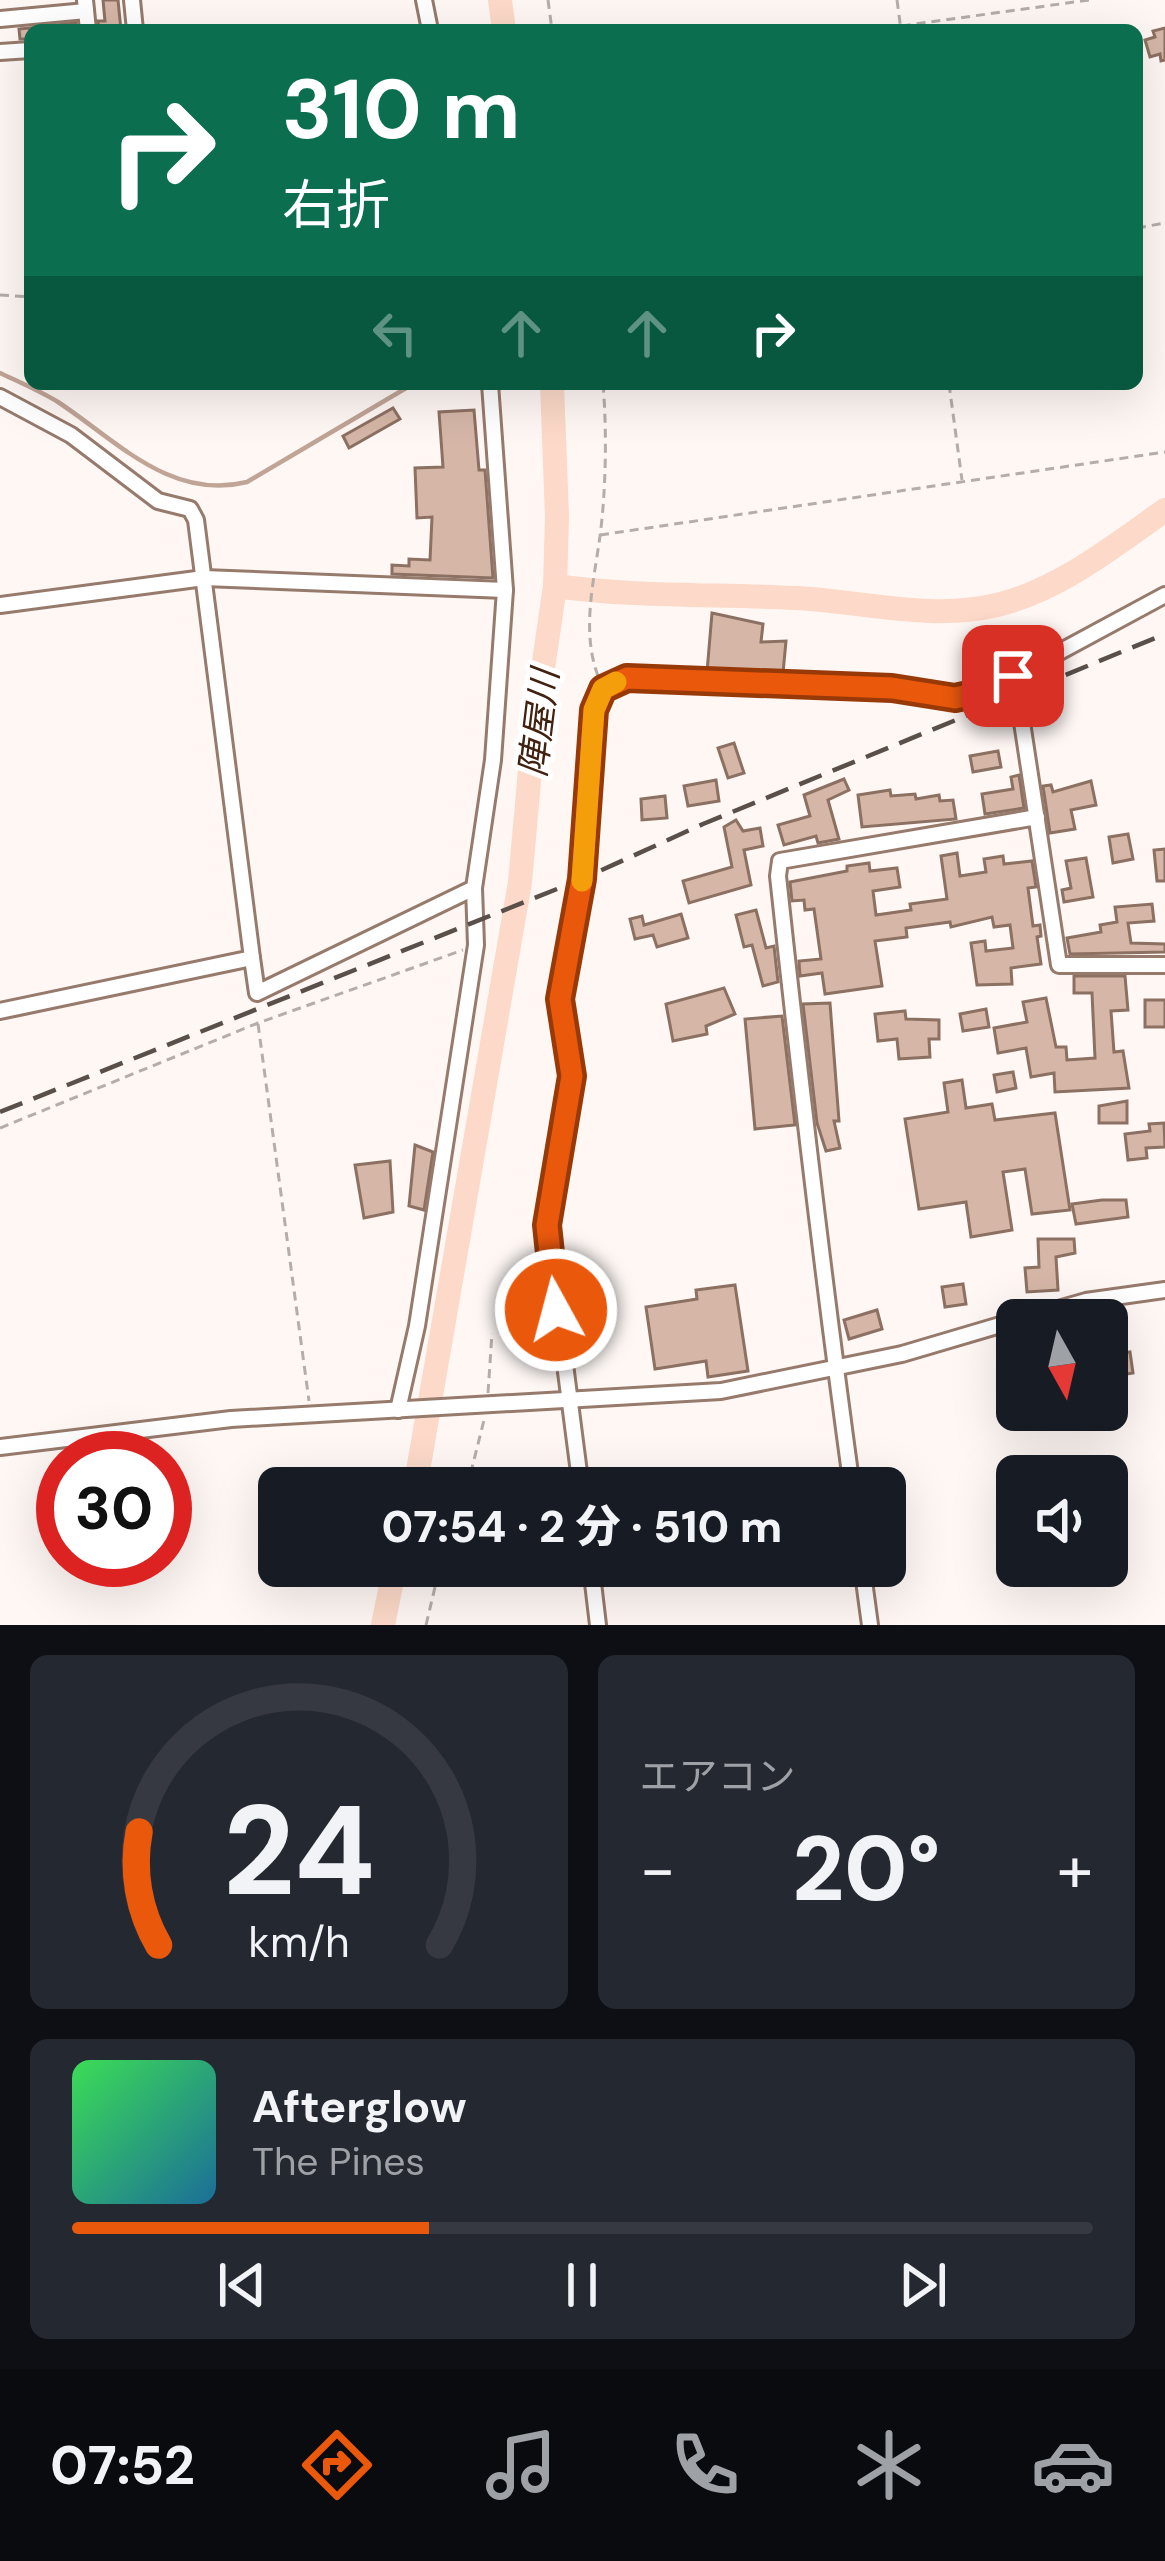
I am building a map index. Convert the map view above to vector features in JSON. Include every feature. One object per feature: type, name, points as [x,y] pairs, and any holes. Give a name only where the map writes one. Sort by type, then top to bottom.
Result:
[{"type":"street","points":[[19,0],[20,17]]},
{"type":"street","points":[[0,19],[86,6]]},
{"type":"street","points":[[402,1410],[476,945],[474,887],[493,760],[505,590],[490,390]]},
{"type":"street","points":[[0,397],[71,435],[158,501],[190,509],[196,520],[257,993],[474,887]]},
{"type":"street","points":[[0,604],[203,578],[505,590]]},
{"type":"street","points":[[578,1467],[547,1225],[572,1076],[561,979],[582,879],[594,710],[603,689],[627,678],[892,688],[955,698],[987,691],[1165,595]]},
{"type":"street","points":[[1039,660],[1018,696],[1059,965],[1165,965]]},
{"type":"street","points":[[849,1467],[804,1133],[780,860],[1037,817]]},
{"type":"street","points":[[0,1011],[252,958]]},
{"type":"street","points":[[1100,1299],[1165,1290]]},
{"type":"street","points":[[0,1447],[231,1419],[721,1391],[835,1368],[996,1326]]},
{"type":"street","points":[[593,1587],[598,1625]]},
{"type":"street","points":[[865,1587],[870,1625]]},
{"type":"path","points":[[928,24],[1089,0]]},
{"type":"path","points":[[603,390],[600,535],[590,604],[593,662],[603,689]]},
{"type":"path","points":[[951,390],[963,482]]},
{"type":"path","points":[[600,535],[1165,452]]},
{"type":"path","points":[[0,1128],[258,1023],[476,945]]},
{"type":"path","points":[[258,1023],[311,1415]]},
{"type":"path","points":[[426,1625],[435,1587]]},
{"type":"building","points":[[103,0],[118,0],[120,24],[98,24],[105,21]]},
{"type":"building","points":[[1165,28],[1165,60],[1161,61],[1160,54],[1150,57],[1145,40],[1155,37],[1153,31]]},
{"type":"building","points":[[393,408],[400,419],[349,448],[343,436]]},
{"type":"building","points":[[474,410],[479,470],[485,470],[493,578],[392,574],[392,565],[409,566],[409,559],[430,560],[432,517],[417,518],[415,468],[443,467],[439,412]]},
{"type":"building","points":[[712,613],[763,624],[761,642],[786,641],[783,673],[707,672]]},
{"type":"building","points":[[734,743],[744,773],[728,778],[718,748]]},
{"type":"building","points":[[998,751],[1001,767],[973,772],[970,756]]},
{"type":"building","points":[[1019,775],[1024,808],[985,814],[982,794],[1013,789],[1011,777]]},
{"type":"building","points":[[844,779],[849,790],[828,800],[839,839],[818,843],[816,836],[784,845],[778,825],[810,816],[804,795]]},
{"type":"building","points":[[716,780],[719,801],[688,806],[684,786]]},
{"type":"building","points":[[1091,781],[1096,805],[1071,810],[1075,829],[1050,833],[1043,786],[1051,785],[1053,792]]},
{"type":"building","points":[[890,790],[891,796],[939,795],[940,801],[953,800],[956,819],[862,827],[858,795]]},
{"type":"building","points":[[665,796],[667,818],[642,820],[641,799]]},
{"type":"building","points":[[736,820],[743,831],[760,828],[763,846],[744,850],[751,885],[689,903],[683,881],[732,867],[724,827]]},
{"type":"building","points":[[1128,834],[1133,859],[1113,863],[1109,837]]},
{"type":"building","points":[[1165,849],[1165,881],[1157,881],[1154,850]]},
{"type":"building","points":[[957,853],[960,876],[986,872],[984,859],[1003,856],[1004,864],[1032,861],[1036,887],[1028,888],[1033,926],[1040,925],[1041,964],[1011,968],[1012,984],[977,985],[971,943],[985,941],[986,951],[1013,948],[1010,925],[994,927],[992,917],[951,927],[950,922],[906,928],[907,937],[875,941],[882,986],[825,994],[822,973],[800,976],[799,961],[821,959],[814,909],[805,910],[804,900],[792,901],[790,882],[869,863],[870,871],[897,868],[900,887],[873,891],[876,915],[911,910],[910,904],[947,899],[941,856]]},
{"type":"building","points":[[1086,858],[1093,897],[1064,902],[1062,890],[1071,888],[1066,861]]},
{"type":"building","points":[[1152,904],[1154,921],[1128,923],[1131,943],[1165,944],[1165,952],[1070,954],[1067,938],[1101,932],[1100,925],[1117,922],[1115,907]]},
{"type":"building","points":[[756,910],[766,948],[774,946],[778,982],[763,986],[752,945],[744,947],[736,915]]},
{"type":"building","points":[[681,914],[688,938],[657,947],[653,935],[635,939],[630,919],[642,916],[644,925]]},
{"type":"building","points":[[1074,976],[1125,976],[1128,1010],[1111,1011],[1114,1052],[1123,1051],[1129,1088],[1055,1092],[1054,1073],[1031,1077],[1026,1048],[998,1053],[994,1028],[1027,1022],[1023,1002],[1046,998],[1056,1047],[1066,1047],[1067,1060],[1095,1058],[1092,993],[1074,993]]},
{"type":"building","points":[[724,988],[735,1014],[706,1026],[707,1034],[673,1041],[666,1004]]},
{"type":"building","points":[[1145,1000],[1165,1000],[1165,1027],[1145,1027]]},
{"type":"building","points":[[830,1003],[839,1121],[834,1121],[840,1148],[826,1151],[817,1123],[803,1004]]},
{"type":"building","points":[[986,1009],[989,1027],[963,1031],[960,1014]]},
{"type":"building","points":[[905,1011],[906,1019],[939,1020],[939,1039],[929,1039],[930,1057],[899,1059],[897,1039],[878,1041],[875,1014]]},
{"type":"building","points":[[782,1016],[795,1125],[755,1129],[745,1019]]},
{"type":"building","points":[[1013,1072],[1016,1088],[997,1092],[994,1075]]},
{"type":"building","points":[[962,1080],[966,1108],[992,1104],[995,1120],[1055,1113],[1070,1210],[1032,1214],[1025,1169],[1003,1172],[1012,1230],[971,1237],[966,1202],[919,1209],[905,1119],[948,1112],[944,1083]]},
{"type":"building","points":[[1127,1101],[1127,1123],[1099,1123],[1099,1106]]},
{"type":"building","points":[[1164,1123],[1165,1147],[1146,1148],[1147,1158],[1128,1160],[1125,1134],[1150,1131],[1149,1124]]},
{"type":"building","points":[[415,1145],[433,1152],[424,1210],[409,1206]]},
{"type":"building","points":[[390,1161],[393,1212],[364,1218],[355,1165]]},
{"type":"building","points":[[1126,1200],[1128,1217],[1076,1224],[1072,1204]]},
{"type":"building","points":[[1038,1239],[1074,1239],[1075,1253],[1056,1257],[1058,1290],[1027,1292],[1025,1268],[1039,1267]]},
{"type":"building","points":[[963,1284],[966,1304],[945,1307],[942,1287]]},
{"type":"building","points":[[735,1285],[748,1371],[708,1377],[706,1361],[655,1369],[646,1307],[697,1299],[696,1290]]},
{"type":"building","points":[[877,1310],[882,1329],[849,1339],[844,1320]]},
{"type":"waterway","points":[[500,0],[503,24]]},
{"type":"waterway","points":[[0,373],[24,384]]},
{"type":"waterway","points":[[37,390],[146,464],[194,483],[219,486],[247,482],[403,390]]},
{"type":"waterway","name":"陣屋川","points":[[419,1467],[520,882],[533,737],[555,586],[552,390]]},
{"type":"waterway","name":"陣屋川","points":[[555,586],[795,598],[921,611],[972,609],[1020,598],[1064,578],[1165,510]]},
{"type":"waterway","name":"陣屋川","points":[[383,1625],[391,1587]]},
{"type":"railway","points":[[0,1112],[582,879],[703,824],[1165,634]]},
{"type":"slow traffic","points":[[582,881],[594,710],[603,689],[616,682]]},
{"type":"route","points":[[556,1310],[547,1225],[572,1076],[561,979],[582,879],[594,710],[603,689],[627,678],[892,688],[955,698],[987,691],[1013,676]]}]
